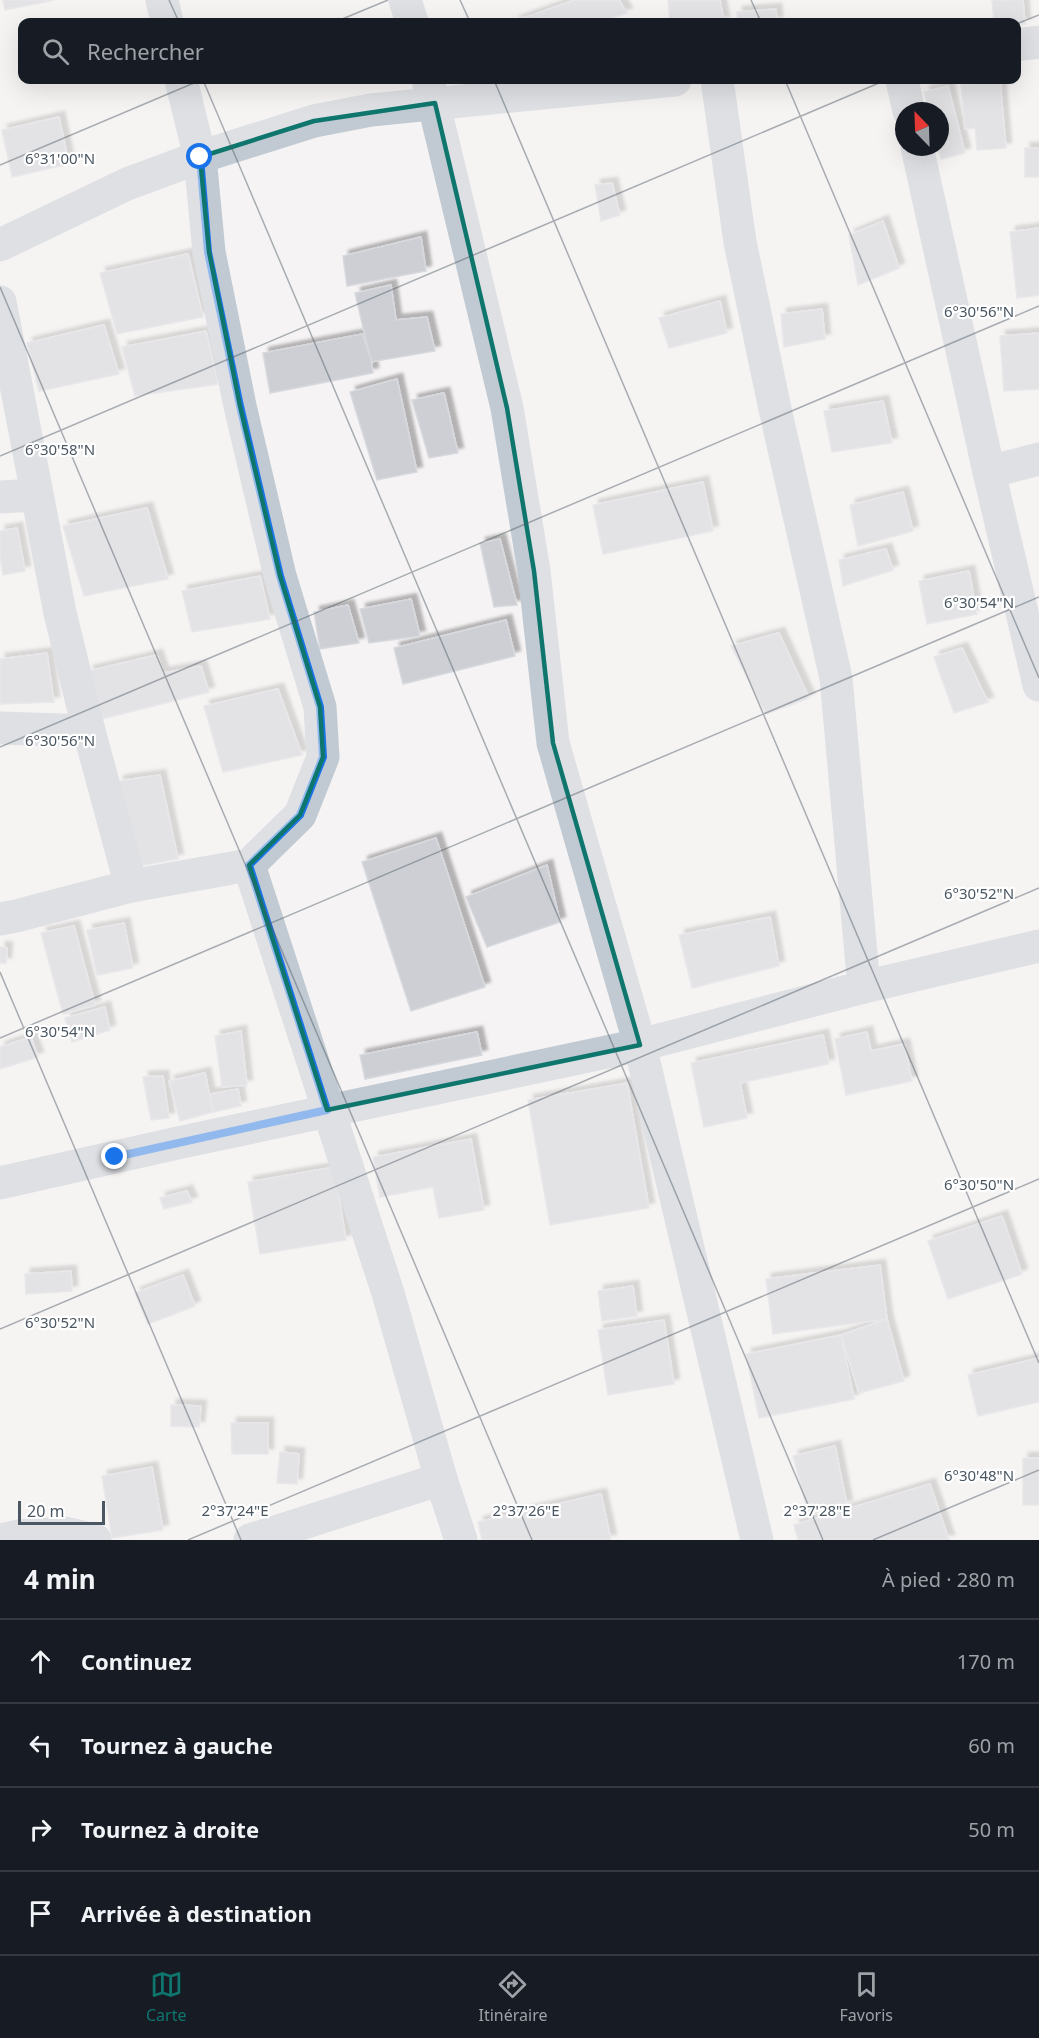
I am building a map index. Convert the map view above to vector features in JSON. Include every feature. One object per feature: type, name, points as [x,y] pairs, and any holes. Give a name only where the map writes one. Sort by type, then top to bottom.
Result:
[{"type":"street","points":[[162,0],[166,18]]},
{"type":"street","points":[[405,0],[411,18]]},
{"type":"street","points":[[1021,44],[1039,42]]},
{"type":"street","points":[[0,919],[131,886],[249,865],[300,815],[323,757],[320,707],[280,576],[240,406],[208,252],[200,157],[182,84]]},
{"type":"street","points":[[0,245],[127,184],[200,157],[314,121],[371,110],[431,91],[586,84]]},
{"type":"street","points":[[718,84],[740,242],[774,409],[836,678],[864,987]]},
{"type":"street","points":[[903,84],[907,102]]},
{"type":"street","points":[[431,91],[507,408],[534,571],[553,743],[640,1045],[757,1540]]},
{"type":"street","points":[[919,156],[1039,685]]},
{"type":"street","points":[[0,302],[60,612],[131,886]]},
{"type":"street","points":[[989,472],[1039,459]]},
{"type":"street","points":[[0,497],[36,495]]},
{"type":"street","points":[[0,728],[89,730]]},
{"type":"street","points":[[249,865],[388,1293],[441,1479],[461,1540]]},
{"type":"street","points":[[0,1183],[327,1110],[640,1045],[864,987],[1039,946]]},
{"type":"street","points":[[249,1540],[441,1479]]},
{"type":"street","points":[[0,1540],[19,1536],[65,1533],[95,1540]]},
{"type":"highlighted area","points":[[435,103],[507,408],[534,571],[553,743],[640,1045],[327,1110],[249,865],[300,815],[323,757],[320,707],[280,576],[240,406],[209,252],[200,157],[314,121]]},
{"type":"building","points":[[3,0],[54,0],[5,10]]},
{"type":"building","points":[[574,0],[619,0],[627,13],[610,18],[524,18]]},
{"type":"building","points":[[668,0],[720,0],[723,18],[670,18]]},
{"type":"building","points":[[992,0],[1023,0],[1025,24],[1021,24],[1021,18],[994,18]]},
{"type":"building","points":[[776,9],[777,18],[738,18],[737,12]]},
{"type":"building","points":[[1000,84],[1006,148],[977,150],[975,128],[965,129],[961,85]]},
{"type":"building","points":[[948,86],[965,153],[941,159],[940,156],[949,156],[949,102],[927,102],[924,92]]},
{"type":"building","points":[[59,117],[69,164],[12,177],[2,130]]},
{"type":"building","points":[[1025,148],[1039,148],[1039,177],[1025,177]]},
{"type":"building","points":[[612,183],[620,215],[601,221],[595,185]]},
{"type":"building","points":[[883,221],[899,268],[858,285],[849,235]]},
{"type":"building","points":[[1039,228],[1039,295],[1017,298],[1010,232]]},
{"type":"building","points":[[421,237],[426,271],[347,286],[343,256]]},
{"type":"building","points":[[188,254],[203,317],[117,334],[100,273]]},
{"type":"building","points":[[391,285],[396,320],[427,317],[435,351],[371,362],[355,293]]},
{"type":"building","points":[[720,301],[727,333],[669,348],[659,318]]},
{"type":"building","points":[[822,309],[825,339],[784,347],[781,314]]},
{"type":"building","points":[[104,325],[119,374],[39,391],[27,343]]},
{"type":"building","points":[[206,331],[218,384],[135,396],[122,347]]},
{"type":"building","points":[[1039,333],[1039,389],[1004,391],[1000,336]]},
{"type":"building","points":[[362,334],[371,358],[373,373],[270,393],[263,353]]},
{"type":"building","points":[[397,379],[417,472],[377,480],[350,392]]},
{"type":"building","points":[[444,393],[458,453],[429,458],[412,400]]},
{"type":"building","points":[[883,401],[892,443],[832,452],[824,411]]},
{"type":"building","points":[[703,482],[713,531],[603,554],[593,505]]},
{"type":"building","points":[[903,492],[913,531],[858,546],[850,505]]},
{"type":"building","points":[[147,508],[168,579],[84,596],[63,526]]},
{"type":"building","points":[[17,528],[25,571],[3,575],[0,531]]},
{"type":"building","points":[[500,539],[517,605],[494,607],[480,543]]},
{"type":"building","points":[[886,549],[893,570],[843,586],[839,560]]},
{"type":"building","points":[[969,571],[977,614],[927,624],[919,581]]},
{"type":"building","points":[[260,576],[270,619],[192,632],[182,591]]},
{"type":"building","points":[[411,599],[420,636],[369,643],[360,609]]},
{"type":"building","points":[[348,605],[359,643],[320,649],[314,612]]},
{"type":"building","points":[[506,620],[515,656],[403,684],[394,648]]},
{"type":"building","points":[[779,633],[809,698],[766,714],[731,646]]},
{"type":"building","points":[[962,648],[988,702],[954,713],[934,657]]},
{"type":"building","points":[[47,653],[54,702],[0,704],[0,659]]},
{"type":"building","points":[[157,655],[163,673],[201,666],[209,692],[101,719],[88,671]]},
{"type":"building","points":[[278,689],[302,755],[223,772],[204,706]]},
{"type":"building","points":[[160,775],[178,859],[134,867],[118,781]]},
{"type":"building","points":[[436,838],[485,987],[411,1011],[362,862]]},
{"type":"building","points":[[547,865],[560,922],[487,947],[466,897]]},
{"type":"building","points":[[770,917],[779,966],[692,988],[679,935]]},
{"type":"building","points":[[124,923],[133,968],[97,975],[87,930]]},
{"type":"building","points":[[74,926],[95,1005],[63,1014],[41,933]]},
{"type":"building","points":[[0,947],[7,948],[6,963],[0,963]]},
{"type":"building","points":[[105,1007],[110,1030],[72,1042],[65,1018]]},
{"type":"building","points":[[241,1031],[247,1085],[222,1087],[215,1036]]},
{"type":"building","points":[[477,1032],[482,1055],[365,1079],[360,1055]]},
{"type":"building","points":[[867,1032],[871,1051],[904,1044],[912,1081],[846,1095],[835,1039]]},
{"type":"building","points":[[823,1035],[829,1064],[740,1083],[747,1118],[704,1127],[691,1063]]},
{"type":"building","points":[[31,1037],[38,1057],[0,1069],[0,1047]]},
{"type":"building","points":[[205,1073],[213,1112],[180,1121],[169,1081]]},
{"type":"building","points":[[163,1076],[169,1118],[151,1120],[143,1077]]},
{"type":"building","points":[[627,1083],[649,1208],[550,1225],[528,1100]]},
{"type":"building","points":[[238,1089],[241,1106],[213,1112],[210,1094]]},
{"type":"building","points":[[471,1139],[484,1210],[439,1218],[433,1187],[380,1197],[373,1157]]},
{"type":"building","points":[[334,1167],[346,1240],[260,1254],[248,1182]]},
{"type":"building","points":[[187,1191],[192,1202],[164,1209],[160,1198]]},
{"type":"building","points":[[1002,1216],[1022,1274],[948,1299],[928,1241]]},
{"type":"building","points":[[880,1265],[887,1319],[773,1334],[766,1279]]},
{"type":"building","points":[[71,1271],[72,1291],[26,1294],[25,1274]]},
{"type":"building","points":[[183,1275],[195,1306],[148,1324],[135,1293]]},
{"type":"building","points":[[633,1286],[637,1316],[602,1321],[598,1291]]},
{"type":"building","points":[[887,1319],[904,1381],[859,1393],[841,1335]]},
{"type":"building","points":[[664,1320],[674,1384],[608,1395],[598,1330]]},
{"type":"building","points":[[841,1335],[854,1399],[759,1418],[746,1354]]},
{"type":"building","points":[[1039,1358],[1039,1402],[978,1416],[968,1375]]},
{"type":"building","points":[[171,1405],[201,1406],[199,1427],[171,1426]]},
{"type":"building","points":[[231,1423],[268,1423],[268,1454],[232,1454]]},
{"type":"building","points":[[835,1446],[847,1505],[809,1515],[793,1456]]},
{"type":"building","points":[[280,1452],[299,1454],[297,1484],[277,1483]]},
{"type":"building","points":[[1023,1458],[1039,1458],[1039,1505],[1023,1505]]},
{"type":"building","points":[[152,1467],[163,1530],[112,1538],[102,1476]]},
{"type":"building","points":[[930,1484],[949,1540],[798,1540],[794,1525]]},
{"type":"building","points":[[601,1494],[611,1540],[482,1540],[478,1522]]},
{"type":"route","points":[[115,1157],[327,1110],[249,865],[300,815],[323,757],[320,707],[280,576],[240,406],[208,252],[200,157]]}]
